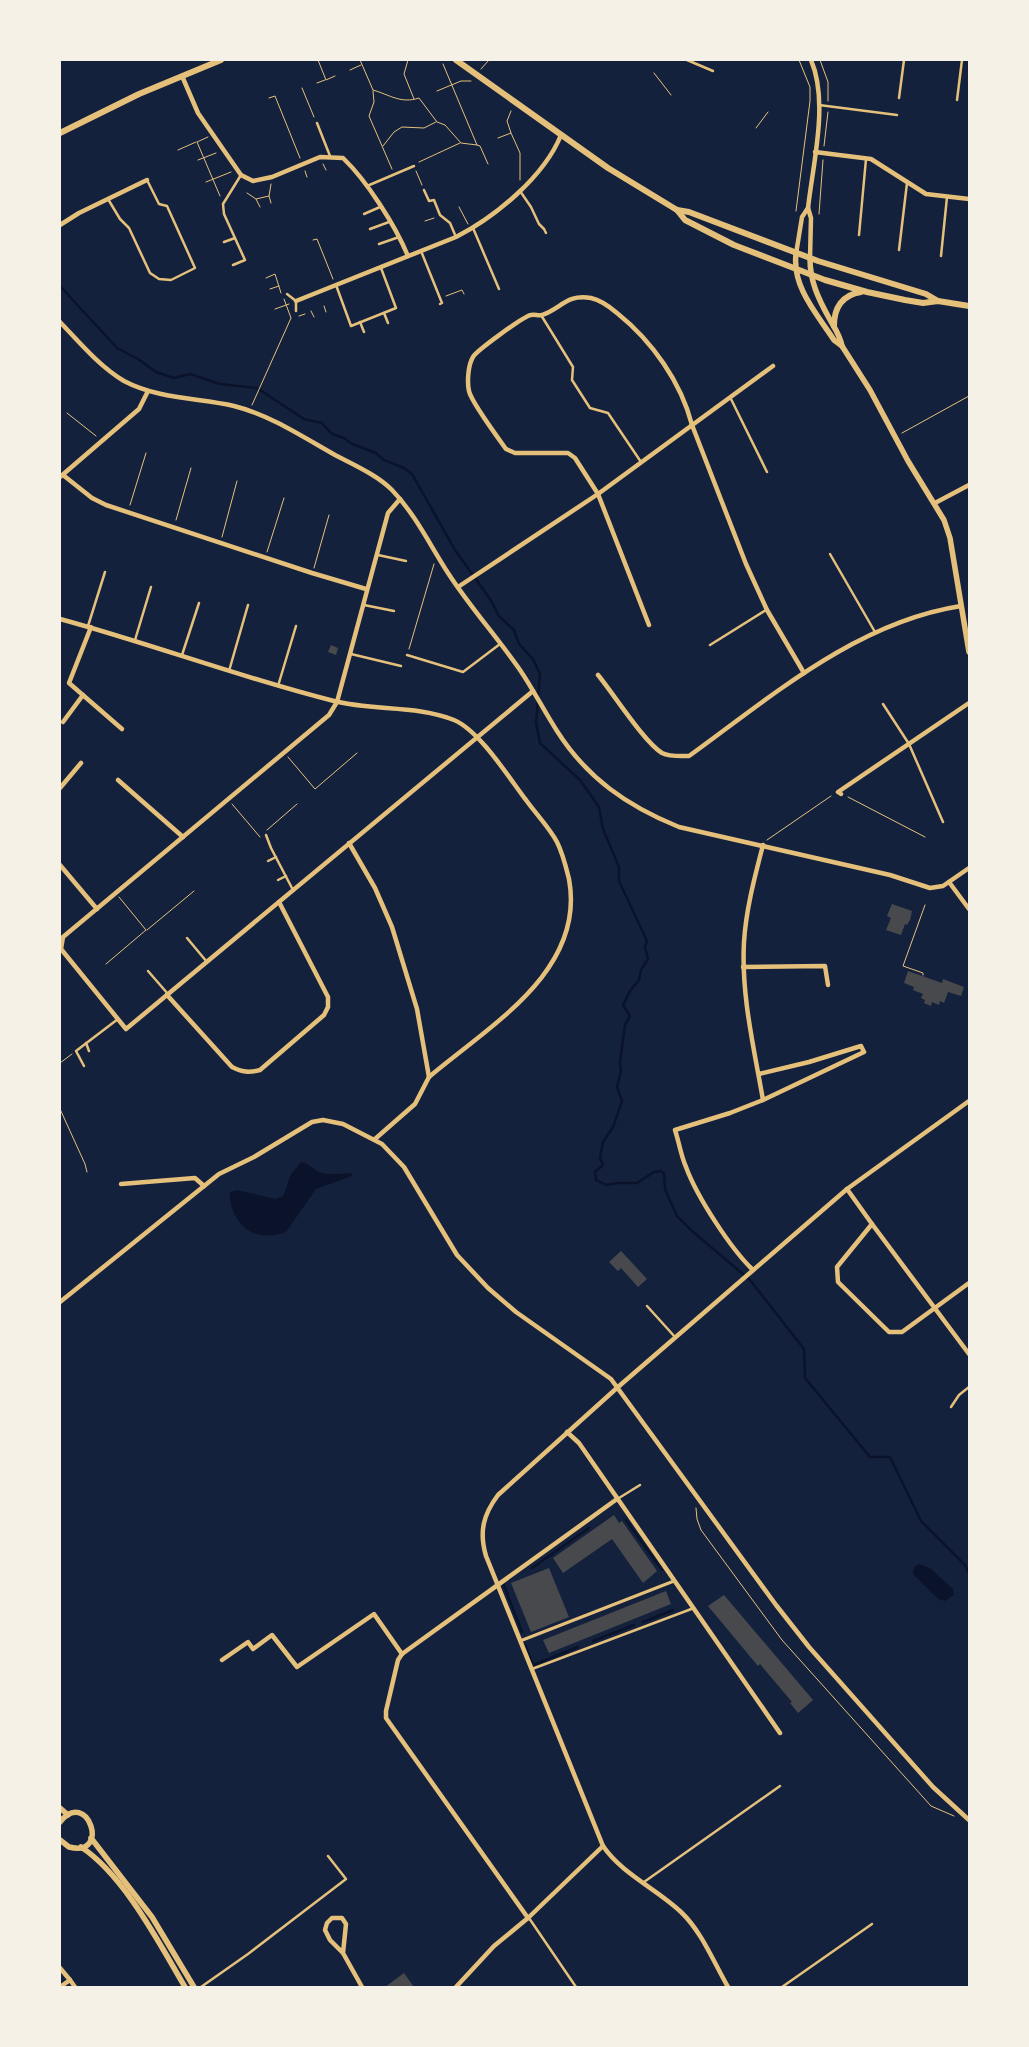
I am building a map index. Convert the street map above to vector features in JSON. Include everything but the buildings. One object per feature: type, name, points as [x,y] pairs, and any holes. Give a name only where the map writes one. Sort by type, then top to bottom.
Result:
[{"type":"main road","points":[[60,133],[114,105],[221,60]]},
{"type":"main road","points":[[456,60],[626,181],[676,210],[685,220],[734,245],[796,270],[864,292],[924,303],[938,302],[969,306]]},
{"type":"main road","points":[[676,210],[690,212],[810,259],[926,294],[938,302]]},
{"type":"main road","points":[[834,326],[835,311],[842,301],[851,294],[864,292]]},
{"type":"street","points":[[811,60],[818,79],[819,105],[808,208],[811,218],[811,275],[815,290],[840,336],[842,346]]},
{"type":"street","points":[[182,76],[198,113],[241,175],[253,181],[272,177],[320,157],[343,158],[355,170],[380,207],[399,237],[408,256]]},
{"type":"street","points":[[296,301],[456,237],[472,228],[495,213],[520,191],[558,142],[561,135]]},
{"type":"street","points":[[815,152],[871,159],[907,184],[926,194],[969,199]]},
{"type":"street","points":[[60,225],[72,216],[147,180]]},
{"type":"street","points":[[808,208],[802,217],[796,254],[796,270],[801,290],[834,340],[842,346],[870,390],[895,437],[935,503],[950,538],[969,652]]},
{"type":"street","points":[[648,625],[598,494],[575,458],[568,453],[515,453],[506,449],[469,392],[468,377],[472,358],[479,350],[530,315],[541,315],[566,299],[578,297],[593,298],[609,306],[634,326],[668,371],[688,410],[692,426],[746,564],[767,610],[804,673]]},
{"type":"street","points":[[60,322],[100,362],[123,380],[148,391],[249,411],[279,425],[383,482],[400,499],[458,587],[501,643],[558,732],[581,762],[612,792],[631,805],[679,827],[890,874],[930,888],[943,886],[969,868]]},
{"type":"street","points":[[458,587],[598,494],[731,399],[773,366]]},
{"type":"street","points":[[148,391],[139,408],[61,476],[92,498],[128,513],[366,589]]},
{"type":"street","points":[[935,503],[969,485]]},
{"type":"street","points":[[400,499],[388,513],[337,702],[329,715],[63,937],[60,949],[126,1029],[533,691]]},
{"type":"street","points":[[598,674],[650,744],[663,753],[688,756],[804,673],[875,632],[941,609],[961,606]]},
{"type":"street","points":[[60,619],[89,626],[229,672],[337,702],[434,714],[456,720],[477,736],[557,841],[566,864],[572,901],[570,922],[561,948],[542,976],[493,1026],[429,1077],[415,1104],[375,1139]]},
{"type":"street","points":[[89,626],[70,683],[122,729]]},
{"type":"street","points":[[63,722],[83,695]]},
{"type":"street","points":[[840,793],[969,703]]},
{"type":"street","points":[[60,788],[82,763]]},
{"type":"street","points":[[118,780],[183,837]]},
{"type":"street","points":[[349,843],[375,888],[392,927],[417,1010],[429,1077]]},
{"type":"street","points":[[763,845],[744,940],[748,1016],[763,1100]]},
{"type":"street","points":[[60,865],[97,909]]},
{"type":"street","points":[[950,882],[969,909]]},
{"type":"street","points":[[167,994],[232,1067],[242,1072],[260,1070],[324,1016],[328,1006],[328,996],[279,902]]},
{"type":"street","points":[[744,967],[825,966],[828,985]]},
{"type":"street","points":[[752,1271],[698,1193],[685,1167],[675,1130],[730,1113],[763,1100],[864,1052],[861,1046],[809,1062],[758,1074]]},
{"type":"street","points":[[728,1987],[695,1929],[683,1914],[612,1859],[603,1846],[482,1543],[484,1517],[498,1495],[567,1432],[847,1189],[969,1101]]},
{"type":"street","points":[[60,1302],[219,1174],[254,1157],[312,1122],[333,1121],[375,1139],[392,1153],[404,1167],[457,1256],[488,1288],[516,1312],[605,1373],[618,1387],[776,1605],[809,1647],[933,1786],[969,1820]]},
{"type":"street","points":[[121,1184],[194,1178],[204,1186]]},
{"type":"street","points":[[847,1189],[969,1354]]},
{"type":"street","points":[[872,1224],[838,1267],[838,1282],[888,1332],[902,1332],[969,1283]]},
{"type":"street","points":[[567,1432],[579,1444],[780,1733]]},
{"type":"street","points":[[528,1918],[386,1718],[398,1660],[402,1654],[497,1584],[617,1499]]},
{"type":"street","points":[[520,1641],[675,1580]]},
{"type":"street","points":[[222,1660],[248,1642],[253,1649],[272,1635],[297,1667],[374,1614],[402,1654]]},
{"type":"street","points":[[60,1808],[68,1815]]},
{"type":"street","points":[[60,1822],[68,1815],[77,1814],[88,1819],[93,1828],[91,1838],[81,1848]]},
{"type":"street","points":[[91,1838],[152,1917],[194,1987]]},
{"type":"street","points":[[60,1841],[69,1848],[81,1848],[98,1861],[132,1902],[155,1936],[185,1987]]},
{"type":"street","points":[[456,1987],[494,1946],[528,1918],[603,1846]]},
{"type":"street","points":[[344,1953],[346,1924],[342,1918],[332,1918],[326,1923],[326,1930],[330,1940],[344,1953],[362,1987]]},
{"type":"street","points":[[60,1968],[75,1987]]},
{"type":"street","points":[[60,1987],[70,1980]]},
{"type":"lane","points":[[687,60],[712,72]]},
{"type":"lane","points":[[899,98],[904,60]]},
{"type":"lane","points":[[957,100],[962,60]]},
{"type":"lane","points":[[819,105],[897,115]]},
{"type":"lane","points":[[316,123],[330,156]]},
{"type":"lane","points":[[859,235],[866,159]]},
{"type":"lane","points":[[366,187],[414,166]]},
{"type":"lane","points":[[233,265],[245,260],[224,214],[223,204],[241,175]]},
{"type":"lane","points":[[108,199],[120,219],[129,228],[150,273],[159,279],[171,280],[195,268],[167,206],[159,204],[147,180]]},
{"type":"lane","points":[[899,250],[907,184]]},
{"type":"lane","points":[[424,190],[429,201],[434,200],[440,215],[450,224],[456,237]]},
{"type":"lane","points":[[520,191],[532,206],[539,224],[546,234]]},
{"type":"lane","points":[[941,256],[948,197]]},
{"type":"lane","points":[[364,214],[380,207]]},
{"type":"lane","points":[[370,229],[389,222]]},
{"type":"lane","points":[[472,228],[500,289]]},
{"type":"lane","points":[[379,244],[399,237]]},
{"type":"lane","points":[[224,242],[235,238]]},
{"type":"lane","points":[[421,250],[442,303],[440,304]]},
{"type":"lane","points":[[336,284],[351,326],[396,308],[380,267]]},
{"type":"lane","points":[[287,294],[296,301],[296,311]]},
{"type":"lane","points":[[384,313],[388,323]]},
{"type":"lane","points":[[541,315],[573,366],[572,380],[590,408],[608,413],[641,462]]},
{"type":"lane","points":[[360,322],[364,332]]},
{"type":"lane","points":[[731,399],[767,472]]},
{"type":"lane","points":[[376,554],[406,561]]},
{"type":"lane","points":[[830,554],[875,632]]},
{"type":"lane","points":[[89,626],[105,572]]},
{"type":"lane","points":[[135,642],[151,588]]},
{"type":"lane","points":[[182,657],[198,603]]},
{"type":"lane","points":[[362,604],[394,611]]},
{"type":"lane","points":[[229,672],[248,605]]},
{"type":"lane","points":[[710,644],[767,610]]},
{"type":"lane","points":[[278,686],[296,626]]},
{"type":"lane","points":[[407,655],[463,672],[501,643]]},
{"type":"lane","points":[[350,653],[401,666]]},
{"type":"lane","points":[[883,704],[909,744],[943,822]]},
{"type":"lane","points":[[266,835],[293,890]]},
{"type":"lane","points":[[268,861],[276,857]]},
{"type":"lane","points":[[278,880],[286,876]]},
{"type":"lane","points":[[186,938],[207,962]]},
{"type":"lane","points":[[148,972],[167,994]]},
{"type":"lane","points":[[84,1066],[76,1051],[118,1019]]},
{"type":"lane","points":[[86,1043],[90,1051]]},
{"type":"lane","points":[[647,1306],[675,1337]]},
{"type":"lane","points":[[952,1407],[959,1395],[969,1387]]},
{"type":"lane","points":[[617,1499],[640,1485]]},
{"type":"lane","points":[[532,1669],[694,1608]]},
{"type":"lane","points":[[644,1883],[780,1786]]},
{"type":"lane","points":[[201,1987],[248,1954],[346,1879],[328,1856]]},
{"type":"lane","points":[[528,1918],[576,1987]]},
{"type":"lane","points":[[782,1987],[872,1924]]},
{"type":"path","points":[[318,60],[326,80]]},
{"type":"path","points":[[360,60],[373,90],[374,102],[369,116],[394,175]]},
{"type":"path","points":[[408,60],[404,74],[414,100]]},
{"type":"path","points":[[437,91],[461,81],[473,81],[488,60]]},
{"type":"path","points":[[796,211],[810,101],[810,87],[799,60]]},
{"type":"path","points":[[443,64],[450,85],[477,145],[480,146],[488,164]]},
{"type":"path","points":[[350,70],[362,65]]},
{"type":"path","points":[[654,73],[671,95]]},
{"type":"path","points":[[317,83],[335,76]]},
{"type":"path","points":[[302,88],[316,123]]},
{"type":"path","points":[[373,90],[394,99],[409,101],[419,98],[437,122],[445,125],[461,143]]},
{"type":"path","points":[[269,98],[275,96],[302,164]]},
{"type":"path","points":[[511,111],[507,121],[520,153],[520,191]]},
{"type":"path","points":[[756,128],[768,112]]},
{"type":"path","points":[[282,124],[286,122]]},
{"type":"path","points":[[382,146],[394,132],[402,127],[424,128],[437,122]]},
{"type":"path","points":[[498,138],[511,132]]},
{"type":"path","points":[[291,134],[295,133]]},
{"type":"path","points":[[178,150],[213,135]]},
{"type":"path","points":[[197,142],[214,178],[223,204]]},
{"type":"path","points":[[419,162],[461,143],[477,145]]},
{"type":"path","points":[[198,160],[223,150]]},
{"type":"path","points":[[414,166],[424,190]]},
{"type":"path","points":[[206,182],[236,170]]},
{"type":"path","points":[[271,202],[272,177]]},
{"type":"path","points":[[247,193],[256,199],[260,207]]},
{"type":"path","points":[[256,199],[270,196]]},
{"type":"path","points":[[460,206],[472,228]]},
{"type":"path","points":[[426,221],[440,215]]},
{"type":"path","points":[[313,240],[316,239],[336,284]]},
{"type":"path","points":[[266,278],[275,274]]},
{"type":"path","points":[[270,289],[279,286]]},
{"type":"path","points":[[439,299],[462,290],[464,294]]},
{"type":"path","points":[[276,309],[296,301]]},
{"type":"path","points":[[324,306],[326,312]]},
{"type":"path","points":[[311,311],[314,317]]},
{"type":"path","points":[[249,411],[291,318]]},
{"type":"path","points":[[895,437],[969,396]]},
{"type":"path","points":[[67,412],[102,441]]},
{"type":"path","points":[[128,513],[146,453]]},
{"type":"path","points":[[174,528],[192,468]]},
{"type":"path","points":[[221,543],[237,480]]},
{"type":"path","points":[[265,558],[284,498]]},
{"type":"path","points":[[312,573],[329,515]]},
{"type":"path","points":[[407,655],[437,554]]},
{"type":"path","points":[[284,753],[315,789],[358,753]]},
{"type":"path","points":[[763,845],[769,838],[840,793],[925,837]]},
{"type":"path","points":[[228,799],[261,839],[266,835],[266,832],[297,804]]},
{"type":"path","points":[[106,964],[194,892]]},
{"type":"path","points":[[116,893],[146,930]]},
{"type":"path","points":[[923,975],[923,973],[903,966],[925,905]]},
{"type":"path","points":[[60,1063],[76,1051]]},
{"type":"path","points":[[60,1109],[87,1172]]},
{"type":"water","points":[[301,1162],[323,1173],[352,1173],[352,1176],[316,1189],[286,1232],[264,1235],[255,1234],[246,1229],[232,1209],[230,1192],[237,1190],[276,1199],[283,1196],[291,1174]]},
{"type":"water","points":[[919,1564],[930,1568],[953,1589],[954,1595],[945,1601],[938,1599],[913,1574],[914,1567]]},
{"type":"waterway","points":[[60,286],[117,348],[138,359],[156,372],[174,378],[190,374],[220,384],[257,388],[304,419],[322,423],[332,434],[376,453],[384,460],[404,468],[412,474],[455,550],[490,599],[499,616],[514,630],[519,644],[533,659],[540,674],[536,723],[540,743],[580,780],[599,807],[603,829],[619,867],[619,881],[647,941],[645,947],[648,959],[641,970],[639,980],[630,991],[623,1005],[630,1016],[625,1025],[620,1062],[621,1071],[617,1087],[622,1101],[613,1127],[603,1142],[600,1158],[603,1165],[595,1172],[596,1180],[606,1185],[637,1183],[654,1172],[661,1171],[664,1174],[665,1189],[677,1216],[750,1280],[804,1349],[805,1378],[870,1457],[890,1457],[921,1521],[965,1565],[969,1573]]},
{"type":"waterway","points":[[626,1520],[662,1570]]},
{"type":"waterway","points":[[532,1568],[589,1528]]},
{"type":"waterway","points":[[503,1583],[522,1632]]},
{"type":"waterway","points":[[643,1622],[673,1610]]},
{"type":"waterway","points":[[593,1641],[634,1625]]},
{"type":"waterway","points":[[525,1645],[533,1665],[578,1647]]}]
